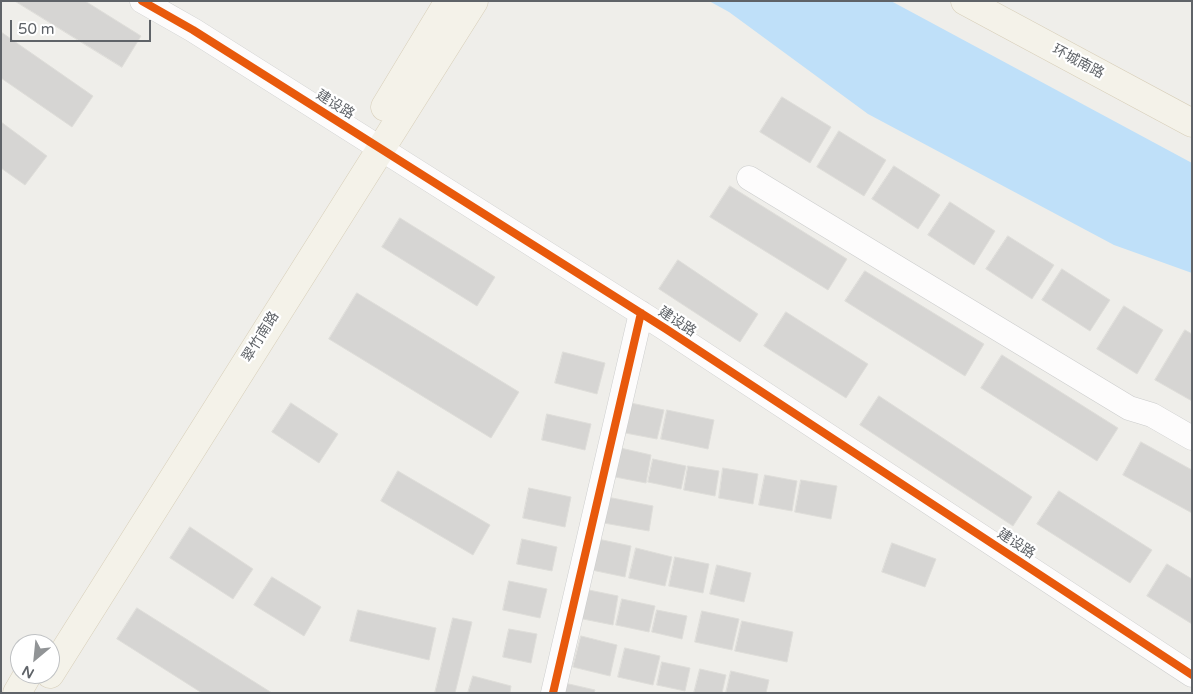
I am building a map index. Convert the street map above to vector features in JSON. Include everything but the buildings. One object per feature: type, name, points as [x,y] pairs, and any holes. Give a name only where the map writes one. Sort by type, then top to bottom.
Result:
[{"type":"main road","name":"翠竹南路","points":[[60,658],[373,144],[449,1]]},
{"type":"main road","name":"翠竹南路","points":[[54,634],[373,144],[474,1]]},
{"type":"main road","name":"环城南路","points":[[964,1],[1192,123]]},
{"type":"street","name":"建设路","points":[[142,1],[193,30],[641,313],[1192,674]]},
{"type":"street","points":[[749,178],[1129,408],[1152,415],[1192,438]]},
{"type":"street","points":[[553,693],[641,313]]},
{"type":"water","points":[[709,1],[891,1],[1192,163],[1192,273],[1114,245],[868,114],[729,12]]},
{"type":"cycle path","points":[[142,1],[193,30],[666,329],[1192,675]]},
{"type":"cycle path","points":[[553,693],[641,313]]}]
